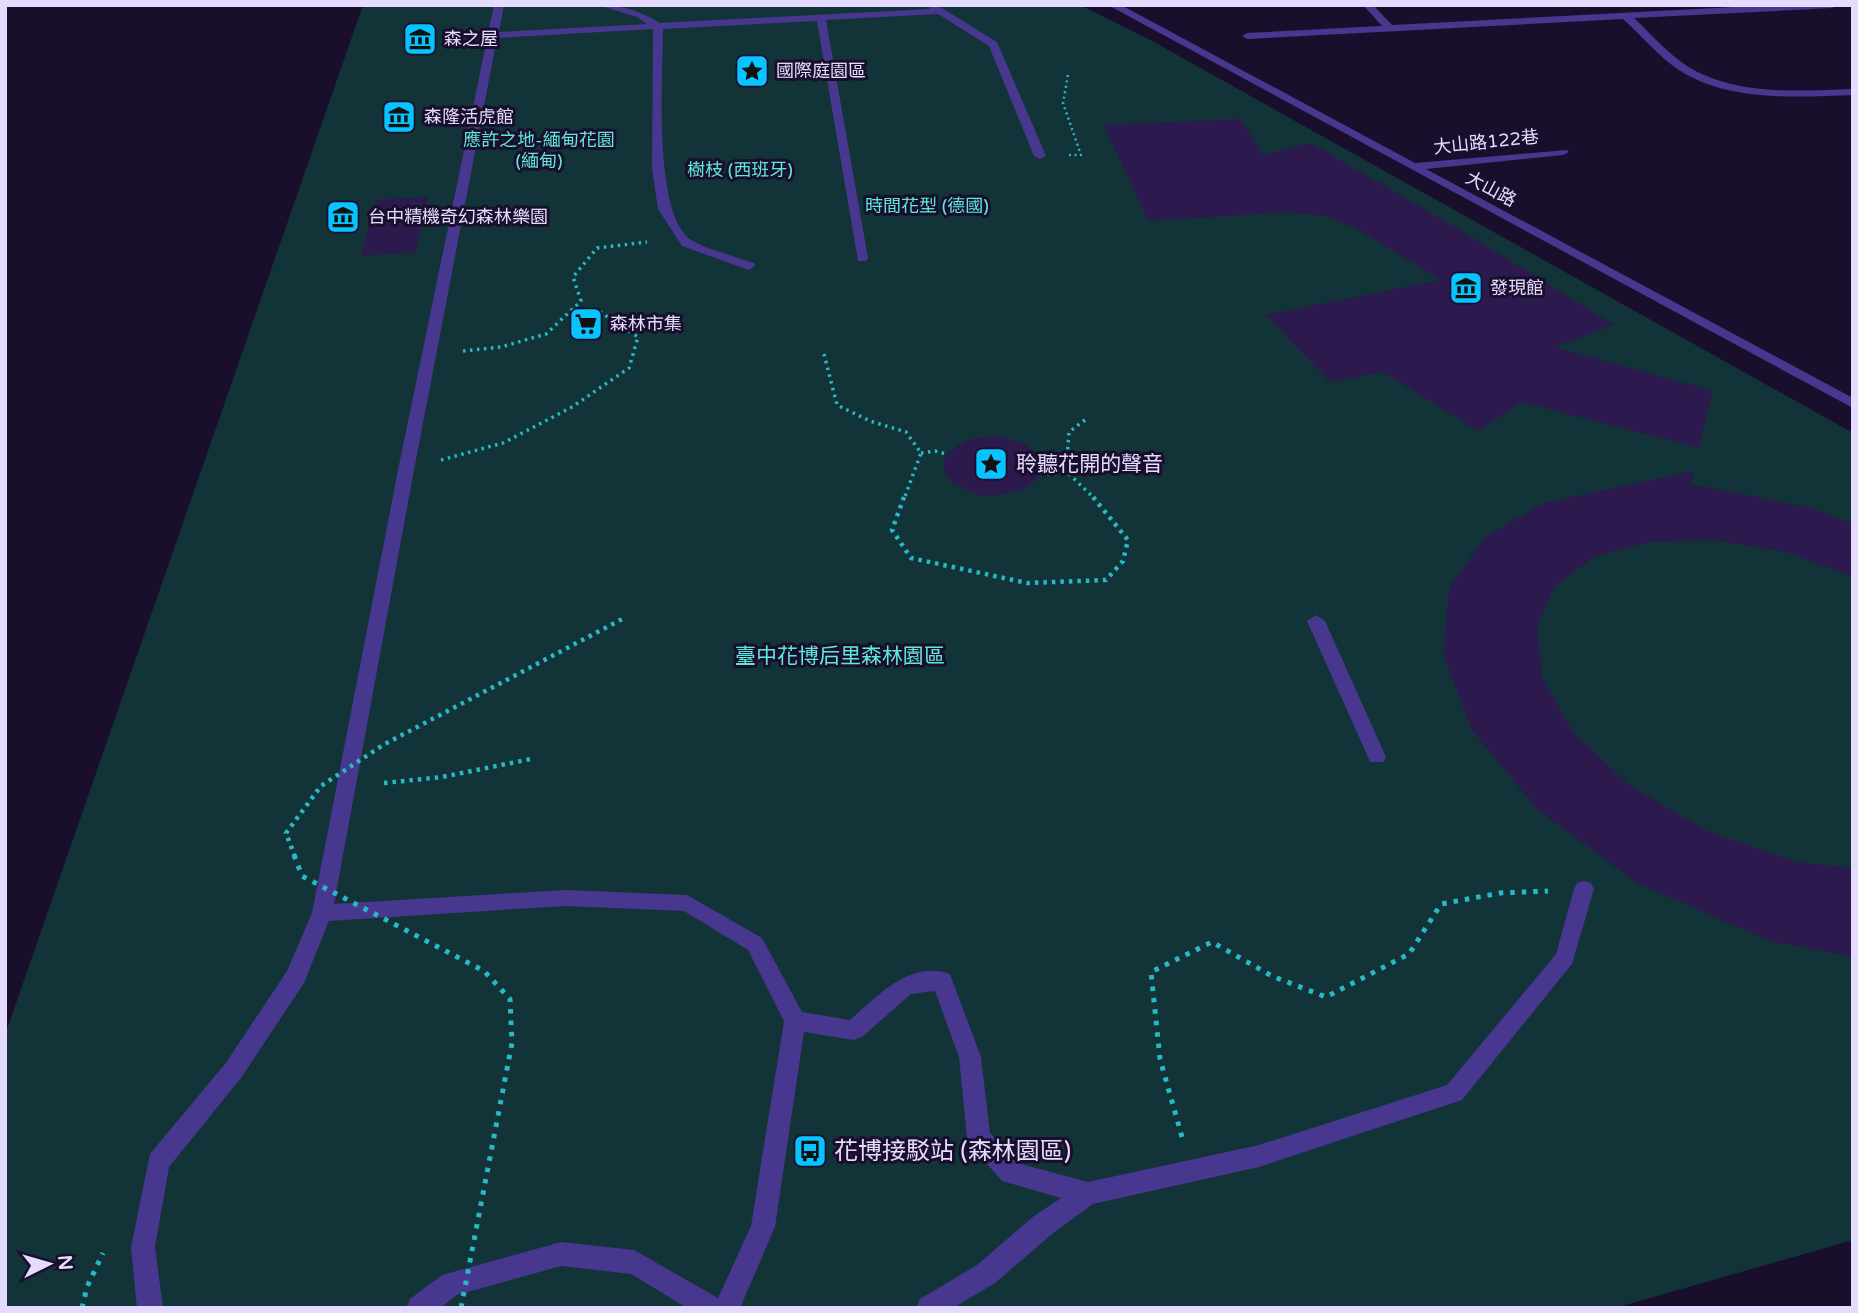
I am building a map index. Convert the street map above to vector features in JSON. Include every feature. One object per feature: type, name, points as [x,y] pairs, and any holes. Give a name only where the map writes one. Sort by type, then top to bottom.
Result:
[{"type":"street","points":[[150,1308],[143,1247],[158,1162],[233,1071],[296,976],[322,913],[406,470],[499,5]]},
{"type":"street","points":[[603,5],[640,15],[658,26]]},
{"type":"street","points":[[930,5],[993,44],[1040,156]]},
{"type":"street","name":"大山路","points":[[1113,5],[1853,404]]},
{"type":"street","points":[[1368,5],[1389,28]]},
{"type":"street","points":[[1563,5],[1577,18]]},
{"type":"street","points":[[1247,36],[1832,5]]},
{"type":"street","points":[[493,35],[941,11]]},
{"type":"street","points":[[1625,16],[1682,67],[1709,82],[1754,89],[1853,92]]},
{"type":"street","points":[[821,18],[862,258]]},
{"type":"street","points":[[658,26],[658,169],[664,209],[686,243],[749,266]]},
{"type":"street","name":"大山路122巷","points":[[1413,167],[1563,152]]},
{"type":"street","points":[[1316,621],[1377,757]]},
{"type":"street","points":[[929,1308],[986,1274],[1043,1225],[1088,1194],[1259,1156],[1454,1093],[1565,958],[1584,889]]},
{"type":"street","points":[[322,913],[565,898],[687,903],[755,944],[795,1021],[763,1227],[727,1308]]},
{"type":"street","points":[[795,1021],[854,1030],[906,985],[942,981],[970,1057],[979,1138],[1010,1172],[1088,1194]]},
{"type":"street","points":[[419,1308],[451,1284],[561,1254],[634,1262],[711,1308]]},
{"type":"path","points":[[1040,156],[1081,155],[1063,103],[1069,75]]},
{"type":"path","points":[[431,354],[501,347],[546,334],[581,301],[573,277],[597,248],[638,241],[686,243]]},
{"type":"path","points":[[406,470],[503,443],[572,407],[629,368],[638,337],[597,310],[572,310]]},
{"type":"path","points":[[824,354],[837,405],[870,421],[906,432],[921,453]]},
{"type":"path","points":[[1066,471],[1069,432],[1085,420]]},
{"type":"path","points":[[921,453],[934,451],[946,454]]},
{"type":"path","points":[[921,453],[892,530],[911,558],[1027,583],[1106,580],[1123,561],[1128,540],[1094,498],[1066,471]]},
{"type":"path","points":[[1040,472],[1052,475],[1066,471]]},
{"type":"path","points":[[461,1308],[512,1043],[509,999],[484,971],[302,876],[286,833],[321,786],[383,745],[626,617]]},
{"type":"path","points":[[347,787],[442,776],[531,759]]},
{"type":"path","points":[[1192,1171],[1160,1059],[1151,972],[1212,942],[1272,976],[1326,997],[1409,954],[1441,904],[1500,893],[1584,889]]},
{"type":"green space","name":"臺中花博后里森林園區","points":[[363,5],[1080,5],[1154,42],[1853,433],[1853,1240],[1615,1308],[5,1308],[5,1035]]},
{"type":"building","name":"發現館","points":[[1241,119],[1263,155],[1311,143],[1460,230],[1614,325],[1555,347],[1713,391],[1699,448],[1522,402],[1478,431],[1383,372],[1330,382],[1266,315],[1440,280],[1354,227],[1323,216],[1287,212],[1148,221],[1104,125]]},
{"type":"building","points":[[428,197],[416,252],[361,256],[376,200]]},
{"type":"building","points":[[996,436],[1025,444],[1035,452],[1040,462],[1040,472],[1035,481],[1025,489],[995,496],[979,495],[952,483],[945,474],[943,464],[946,454],[966,440]]},
{"type":"building","points":[[1694,471],[1691,484],[1811,508],[1853,524],[1853,577],[1786,552],[1715,540],[1649,542],[1594,557],[1555,586],[1537,627],[1542,677],[1573,732],[1629,785],[1707,831],[1797,862],[1853,868],[1853,957],[1770,941],[1637,883],[1537,809],[1472,730],[1443,654],[1449,588],[1485,537],[1544,503]]},
{"type":"place","name":"森之屋","points":[[420,39]]},
{"type":"place","name":"國際庭園區","points":[[752,71]]},
{"type":"place","name":"森隆活虎館","points":[[399,117]]},
{"type":"place","name":"台中精機奇幻森林樂園","points":[[343,217]]},
{"type":"place","name":"發現館","points":[[1466,288]]},
{"type":"place","name":"森林市集","points":[[586,324]]},
{"type":"place","name":"聆聽花開的聲音","points":[[991,464]]},
{"type":"place","name":"花博接駁站 (森林園區)","points":[[810,1151]]},
{"type":"park label","name":"應許之地-緬甸花園 (緬甸)","points":[[539,150]]},
{"type":"park label","name":"樹枝 (西班牙)","points":[[740,170]]},
{"type":"park label","name":"時間花型 (德國)","points":[[927,206]]}]
